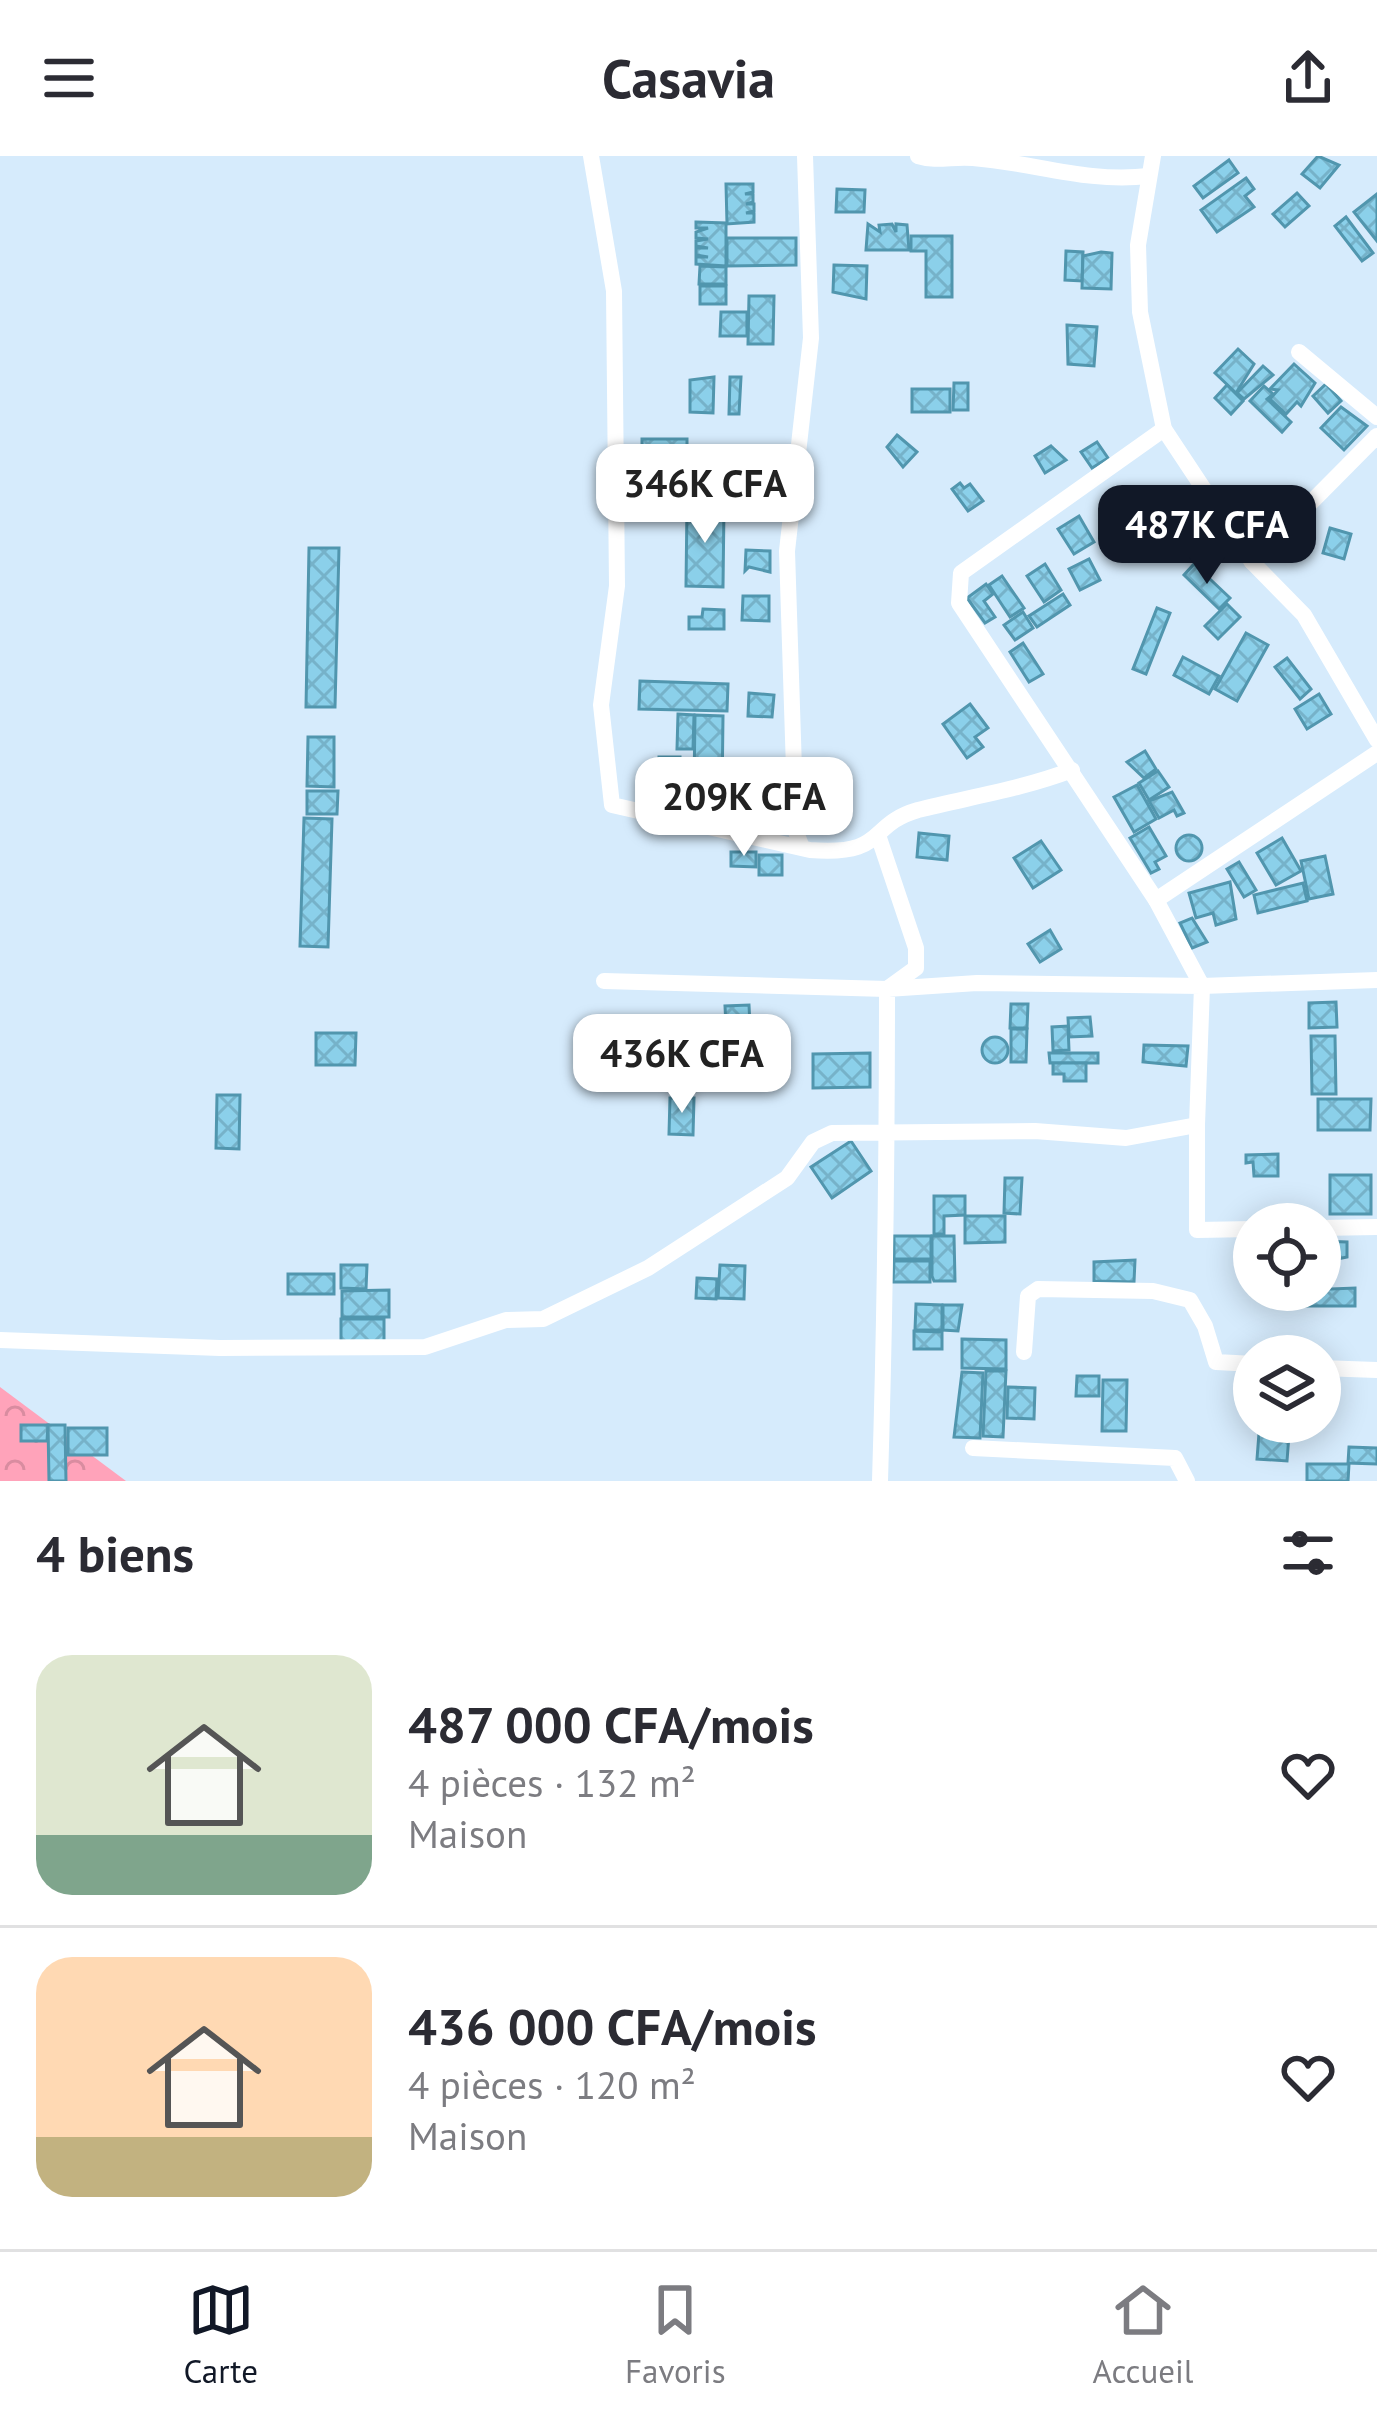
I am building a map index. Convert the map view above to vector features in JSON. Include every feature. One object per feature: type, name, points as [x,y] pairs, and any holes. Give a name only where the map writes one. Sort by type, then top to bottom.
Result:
[{"type":"street","points":[[592,156],[614,291],[617,586],[601,705],[612,805],[844,852],[879,838],[914,812],[1072,770]]},
{"type":"street","points":[[801,845],[796,832],[787,550],[812,338],[805,156]]},
{"type":"street","points":[[918,156],[933,161],[969,157],[1100,181],[1149,176]]},
{"type":"street","points":[[1153,156],[1138,245],[1139,312],[1164,428],[1252,562],[1304,615],[1377,740]]},
{"type":"street","points":[[1299,352],[1377,417]]},
{"type":"street","points":[[1164,428],[962,573],[959,603],[1156,900],[1202,986],[1196,1230],[1233,1229]]},
{"type":"street","points":[[1252,562],[1377,436]]},
{"type":"street","points":[[1156,900],[1377,753]]},
{"type":"street","points":[[879,838],[916,949],[916,968],[887,988]]},
{"type":"street","points":[[604,981],[887,988],[1377,980]]},
{"type":"street","points":[[880,1481],[887,988]]},
{"type":"street","points":[[0,1340],[220,1348],[425,1347],[506,1320],[543,1318],[648,1268],[787,1178],[813,1142],[832,1133],[1036,1131],[1126,1138],[1197,1125]]},
{"type":"street","points":[[1341,1228],[1377,1227]]},
{"type":"street","points":[[1024,1352],[1028,1296],[1038,1289],[1153,1291],[1179,1295],[1197,1308],[1216,1362],[1233,1363]]},
{"type":"street","points":[[1341,1369],[1377,1370]]},
{"type":"street","points":[[973,1448],[1175,1458],[1186,1481]]},
{"type":"green space","points":[[0,1387],[126,1481],[0,1481]]},
{"type":"building","points":[[1318,156],[1339,165],[1320,188],[1302,174]]},
{"type":"building","points":[[1229,160],[1238,173],[1203,198],[1194,186]]},
{"type":"building","points":[[1246,178],[1254,189],[1245,196],[1254,207],[1217,232],[1201,210]]},
{"type":"building","points":[[726,184],[753,184],[753,192],[745,194],[753,194],[753,202],[746,204],[754,204],[754,211],[746,213],[754,213],[754,222],[727,224]]},
{"type":"building","points":[[837,189],[865,190],[864,212],[836,212]]},
{"type":"building","points":[[1297,193],[1309,206],[1285,227],[1273,214]]},
{"type":"building","points":[[1377,194],[1377,241],[1354,212]]},
{"type":"building","points":[[1346,217],[1373,253],[1362,261],[1335,226]]},
{"type":"building","points":[[696,222],[726,223],[726,266],[696,264],[696,257],[708,257],[696,255],[696,248],[708,248],[696,246],[696,241],[708,239],[696,238],[696,232],[708,228],[696,228]]},
{"type":"building","points":[[868,224],[880,232],[879,225],[892,224],[896,232],[896,224],[907,225],[909,250],[866,250]]},
{"type":"building","points":[[911,236],[952,236],[952,297],[926,297],[926,251],[911,251]]},
{"type":"building","points":[[727,238],[796,238],[796,265],[727,266]]},
{"type":"building","points":[[1066,251],[1083,252],[1082,281],[1065,280]]},
{"type":"building","points":[[1112,253],[1111,289],[1082,288],[1083,256]]},
{"type":"building","points":[[834,265],[867,266],[866,299],[833,292]]},
{"type":"building","points":[[700,266],[726,267],[726,284],[699,284]]},
{"type":"building","points":[[700,286],[726,286],[726,304],[700,304]]},
{"type":"building","points":[[749,296],[774,296],[773,344],[748,344]]},
{"type":"building","points":[[721,312],[747,312],[747,336],[720,336]]},
{"type":"building","points":[[1067,325],[1097,327],[1094,366],[1068,364]]},
{"type":"building","points":[[1238,349],[1254,364],[1236,393],[1215,373]]},
{"type":"building","points":[[1294,364],[1315,383],[1301,406],[1297,402],[1286,414],[1270,399],[1278,390],[1270,389]]},
{"type":"building","points":[[1263,366],[1273,375],[1244,399],[1237,393]]},
{"type":"building","points":[[714,377],[713,413],[690,412],[690,380]]},
{"type":"building","points":[[730,377],[741,377],[739,414],[729,414]]},
{"type":"building","points":[[954,383],[968,383],[968,410],[953,410]]},
{"type":"building","points":[[1326,384],[1341,401],[1328,413],[1313,396]]},
{"type":"building","points":[[1227,385],[1243,401],[1231,414],[1215,398]]},
{"type":"building","points":[[1264,386],[1273,394],[1267,399],[1291,422],[1282,432],[1250,401]]},
{"type":"building","points":[[912,389],[950,389],[950,412],[912,412]]},
{"type":"building","points":[[1341,407],[1367,426],[1344,450],[1321,428]]},
{"type":"building","points":[[897,435],[917,452],[903,467],[887,447]]},
{"type":"building","points":[[642,439],[687,439],[687,471],[642,466]]},
{"type":"building","points":[[1097,442],[1108,458],[1092,468],[1081,452]]},
{"type":"building","points":[[1051,446],[1066,460],[1045,473],[1035,456]]},
{"type":"building","points":[[960,483],[964,488],[970,484],[983,501],[968,511],[952,489]]},
{"type":"building","points":[[1124,501],[1160,547],[1147,556],[1113,508]]},
{"type":"building","points":[[687,506],[724,506],[723,587],[686,586]]},
{"type":"building","points":[[1189,511],[1203,530],[1167,556],[1156,536]]},
{"type":"building","points":[[1079,516],[1094,542],[1074,554],[1058,529]]},
{"type":"building","points":[[1330,528],[1351,534],[1344,559],[1323,553]]},
{"type":"building","points":[[309,548],[339,548],[335,707],[306,707]]},
{"type":"building","points":[[746,550],[770,551],[770,572],[749,567],[745,571]]},
{"type":"building","points":[[1089,559],[1100,580],[1080,590],[1069,569]]},
{"type":"building","points":[[1045,564],[1061,590],[1044,602],[1027,576]]},
{"type":"building","points":[[1194,564],[1230,598],[1219,609],[1184,575]]},
{"type":"building","points":[[1002,576],[1024,608],[1010,617],[989,585]]},
{"type":"building","points":[[986,584],[993,594],[984,601],[995,617],[985,623],[967,598]]},
{"type":"building","points":[[1063,594],[1070,605],[1037,627],[1029,616]]},
{"type":"building","points":[[743,596],[769,596],[769,621],[742,620]]},
{"type":"building","points":[[1227,604],[1240,617],[1218,639],[1205,626]]},
{"type":"building","points":[[1157,608],[1170,613],[1146,674],[1133,669]]},
{"type":"building","points":[[703,609],[724,610],[724,629],[689,629],[689,617],[702,617]]},
{"type":"building","points":[[1023,612],[1033,628],[1015,640],[1004,625]]},
{"type":"building","points":[[1246,633],[1268,645],[1237,701],[1215,689]]},
{"type":"building","points":[[1023,643],[1043,674],[1029,682],[1010,652]]},
{"type":"building","points":[[1183,657],[1219,676],[1209,694],[1174,675]]},
{"type":"building","points":[[1287,658],[1311,689],[1300,699],[1275,667]]},
{"type":"building","points":[[640,681],[728,684],[727,711],[639,709]]},
{"type":"building","points":[[749,693],[774,695],[772,717],[748,716]]},
{"type":"building","points":[[1319,694],[1331,714],[1307,729],[1295,709]]},
{"type":"building","points":[[970,704],[988,728],[975,737],[983,747],[967,758],[943,724]]},
{"type":"building","points":[[678,714],[694,715],[693,749],[677,749]]},
{"type":"building","points":[[695,715],[723,716],[722,799],[700,799],[700,786],[694,786]]},
{"type":"building","points":[[308,737],[334,737],[334,787],[307,786]]},
{"type":"building","points":[[1145,751],[1156,769],[1144,778],[1127,762]]},
{"type":"building","points":[[659,757],[680,757],[680,777],[659,777]]},
{"type":"building","points":[[1158,771],[1169,787],[1149,800],[1139,783]]},
{"type":"building","points":[[659,778],[680,779],[680,798],[659,798]]},
{"type":"building","points":[[1137,785],[1156,819],[1134,832],[1114,797]]},
{"type":"building","points":[[765,786],[783,786],[783,808],[742,807],[745,787],[765,796]]},
{"type":"building","points":[[307,791],[338,791],[337,814],[307,814]]},
{"type":"building","points":[[1172,792],[1184,813],[1177,816],[1174,810],[1159,818],[1149,801]]},
{"type":"building","points":[[304,818],[332,819],[328,947],[300,946]]},
{"type":"building","points":[[1149,827],[1166,856],[1155,862],[1159,869],[1151,873],[1130,838]]},
{"type":"building","points":[[919,833],[949,836],[947,860],[917,857]]},
{"type":"building","points":[[1189,835],[1202,848],[1189,861],[1176,848]]},
{"type":"building","points":[[1282,838],[1301,871],[1276,885],[1257,853]]},
{"type":"building","points":[[1041,841],[1061,870],[1033,888],[1014,858]]},
{"type":"building","points":[[731,852],[756,852],[756,867],[731,866]]},
{"type":"building","points":[[759,855],[782,855],[782,875],[759,875]]},
{"type":"building","points":[[1325,856],[1333,894],[1309,899],[1301,861]]},
{"type":"building","points":[[1239,862],[1256,890],[1244,897],[1227,869]]},
{"type":"building","points":[[1230,882],[1236,919],[1216,925],[1213,913],[1196,918],[1189,893]]},
{"type":"building","points":[[1303,883],[1307,901],[1258,913],[1254,895]]},
{"type":"building","points":[[1192,918],[1207,942],[1192,948],[1180,923]]},
{"type":"building","points":[[1050,930],[1061,949],[1040,962],[1028,944]]},
{"type":"building","points":[[1336,1002],[1337,1027],[1309,1028],[1309,1003]]},
{"type":"building","points":[[1011,1004],[1028,1004],[1027,1028],[1010,1028]]},
{"type":"building","points":[[749,1005],[750,1025],[726,1026],[725,1006]]},
{"type":"building","points":[[1090,1017],[1092,1036],[1069,1037],[1068,1018]]},
{"type":"building","points":[[753,1026],[753,1043],[724,1044],[724,1027]]},
{"type":"building","points":[[1068,1026],[1069,1050],[1053,1051],[1052,1027]]},
{"type":"building","points":[[1011,1029],[1027,1029],[1026,1062],[1011,1062]]},
{"type":"building","points":[[316,1033],[356,1033],[355,1065],[316,1065]]},
{"type":"building","points":[[1311,1036],[1335,1036],[1336,1094],[1312,1094]]},
{"type":"building","points":[[995,1037],[1005,1040],[1005,1060],[995,1063],[985,1060],[982,1050],[985,1040]]},
{"type":"building","points":[[1144,1045],[1188,1046],[1186,1066],[1143,1062]]},
{"type":"building","points":[[870,1053],[870,1087],[813,1088],[813,1054]]},
{"type":"building","points":[[1049,1053],[1098,1053],[1098,1063],[1050,1063]]},
{"type":"building","points":[[1053,1063],[1086,1063],[1086,1081],[1064,1081],[1064,1074],[1053,1074]]},
{"type":"building","points":[[217,1095],[240,1095],[239,1149],[216,1148]]},
{"type":"building","points":[[670,1098],[694,1098],[693,1135],[669,1134]]},
{"type":"building","points":[[1318,1099],[1371,1099],[1370,1130],[1318,1130]]},
{"type":"building","points":[[851,1141],[871,1171],[832,1198],[811,1167]]},
{"type":"building","points":[[1278,1154],[1278,1176],[1254,1176],[1253,1162],[1246,1163],[1246,1155]]},
{"type":"building","points":[[1330,1175],[1371,1175],[1371,1214],[1341,1214],[1341,1203],[1330,1203]]},
{"type":"building","points":[[1005,1178],[1022,1178],[1020,1214],[1004,1213]]},
{"type":"building","points":[[934,1196],[965,1196],[965,1215],[944,1216],[944,1234],[934,1234]]},
{"type":"building","points":[[965,1216],[1005,1216],[1005,1242],[965,1243]]},
{"type":"building","points":[[894,1236],[931,1236],[931,1259],[894,1259]]},
{"type":"building","points":[[932,1236],[954,1236],[955,1281],[934,1281]]},
{"type":"building","points":[[1341,1242],[1347,1242],[1347,1257],[1341,1258]]},
{"type":"building","points":[[1135,1260],[1134,1282],[1094,1281],[1094,1262]]},
{"type":"building","points":[[894,1261],[930,1261],[930,1282],[893,1282]]},
{"type":"building","points":[[341,1265],[367,1265],[366,1289],[341,1288]]},
{"type":"building","points":[[720,1265],[745,1266],[744,1299],[718,1298]]},
{"type":"building","points":[[288,1274],[334,1274],[334,1294],[288,1294]]},
{"type":"building","points":[[697,1278],[717,1279],[716,1299],[696,1298]]},
{"type":"building","points":[[1355,1288],[1355,1306],[1341,1306],[1341,1289]]},
{"type":"building","points":[[389,1290],[389,1317],[342,1317],[342,1291]]},
{"type":"building","points":[[916,1304],[942,1305],[942,1330],[915,1330]]},
{"type":"building","points":[[943,1305],[962,1305],[958,1331],[943,1330]]},
{"type":"building","points":[[341,1319],[384,1319],[384,1346],[341,1346]]},
{"type":"building","points":[[914,1331],[942,1332],[942,1349],[914,1349]]},
{"type":"building","points":[[962,1339],[1006,1340],[1006,1369],[962,1368]]},
{"type":"building","points":[[986,1371],[1006,1371],[1003,1437],[983,1436]]},
{"type":"building","points":[[962,1372],[983,1373],[980,1438],[954,1437]]},
{"type":"building","points":[[1077,1376],[1099,1376],[1099,1396],[1076,1396]]},
{"type":"building","points":[[1103,1380],[1127,1380],[1126,1431],[1102,1431]]},
{"type":"building","points":[[1008,1387],[1035,1388],[1034,1419],[1007,1418]]},
{"type":"building","points":[[21,1425],[48,1425],[47,1441],[21,1441]]},
{"type":"building","points":[[48,1425],[65,1425],[66,1481],[49,1481]]},
{"type":"building","points":[[68,1428],[107,1428],[107,1455],[68,1455]]},
{"type":"building","points":[[1258,1443],[1288,1443],[1287,1461],[1257,1459]]},
{"type":"building","points":[[1349,1447],[1377,1448],[1377,1464],[1348,1463]]},
{"type":"building","points":[[1307,1464],[1349,1464],[1348,1481],[1307,1481]]}]
